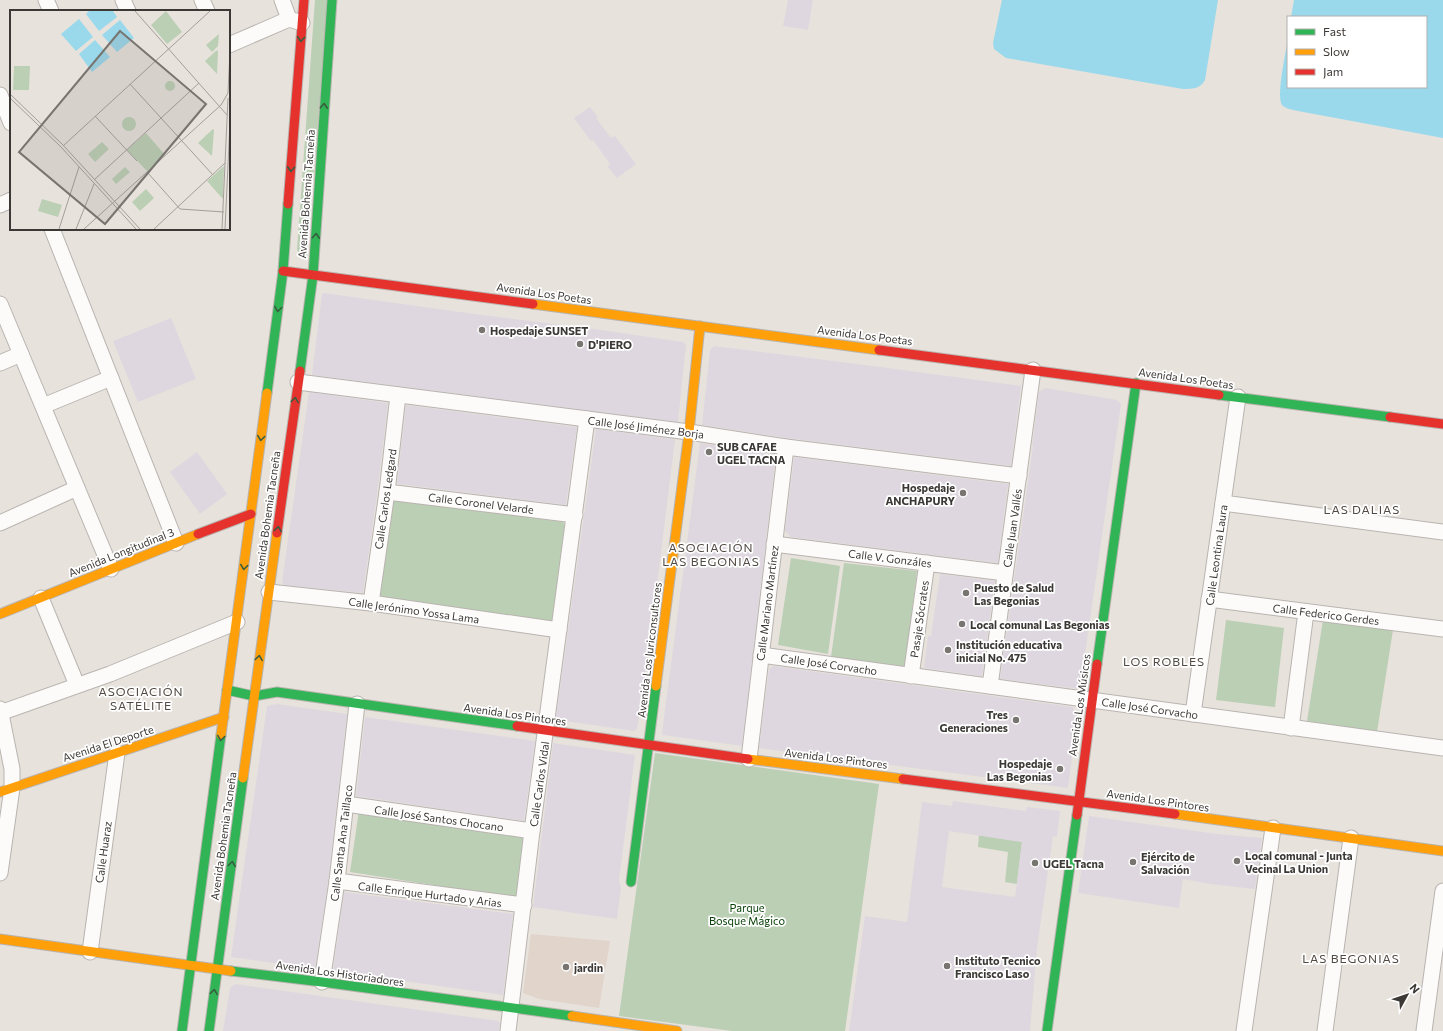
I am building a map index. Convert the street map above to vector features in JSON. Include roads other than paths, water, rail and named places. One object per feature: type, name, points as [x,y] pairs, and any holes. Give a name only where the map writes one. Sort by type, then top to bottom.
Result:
[{"type":"street","points":[[46,0],[51,10]]},
{"type":"street","points":[[123,0],[128,10]]},
{"type":"street","points":[[202,0],[207,10]]},
{"type":"street","points":[[230,45],[296,21],[282,0]]},
{"type":"street","name":"Avenida Bohemia Tacneña","points":[[182,1031],[283,271],[296,21],[304,0]]},
{"type":"street","name":"Avenida Bohemia Tacneña","points":[[209,1031],[313,275],[332,0]]},
{"type":"street","points":[[0,96],[10,121]]},
{"type":"street","points":[[0,205],[10,200]]},
{"type":"street","points":[[52,230],[176,543]]},
{"type":"street","name":"Avenida Los Poetas","points":[[283,271],[1443,424]]},
{"type":"street","points":[[0,304],[111,569]]},
{"type":"street","name":"Avenida Los Juriconsultores","points":[[631,882],[650,745],[689,432],[700,326]]},
{"type":"street","points":[[0,363],[21,354]]},
{"type":"street","name":"Calle Juan Vallés","points":[[990,686],[1033,370]]},
{"type":"street","points":[[43,406],[111,378]]},
{"type":"street","name":"Calle José Jiménez Borja","points":[[298,382],[1019,476]]},
{"type":"street","name":"Avenida Los Músicos","points":[[1047,1031],[1136,383]]},
{"type":"street","name":"Calle Carlos Ledgard","points":[[371,603],[388,492],[398,395]]},
{"type":"street","name":"Calle Leontina Laura","points":[[1193,714],[1238,397]]},
{"type":"street","name":"Calle Carlos Vidal","points":[[508,1031],[532,831],[547,730],[588,419]]},
{"type":"street","name":"Calle Mariano Martínez","points":[[749,759],[786,446]]},
{"type":"street","points":[[0,523],[77,488]]},
{"type":"street","name":"Calle Coronel Velarde","points":[[388,492],[575,515]]},
{"type":"street","points":[[1223,503],[1443,532]]},
{"type":"street","name":"Avenida Longitudinal 3","points":[[0,614],[251,514]]},
{"type":"street","name":"Calle V. Gonzáles","points":[[774,544],[1006,573]]},
{"type":"street","name":"Pasaje Sócrates","points":[[911,676],[927,563]]},
{"type":"street","name":"Calle Jerónimo Yossa Lama","points":[[269,592],[371,603],[559,630]]},
{"type":"street","points":[[41,598],[76,685]]},
{"type":"street","name":"Calle Federico Gerdes","points":[[1209,599],[1443,629]]},
{"type":"street","points":[[1291,728],[1306,612]]},
{"type":"street","points":[[0,873],[6,790],[12,769],[0,712],[110,674],[237,622]]},
{"type":"street","name":"Calle José Corvacho","points":[[761,655],[1443,748]]},
{"type":"street","name":"Avenida Los Pintores","points":[[227,690],[254,696],[277,692],[749,759],[1078,801],[1443,851]]},
{"type":"street","name":"Calle Santa Ana Taillaco","points":[[322,982],[337,882],[357,704]]},
{"type":"street","name":"Avenida El Deporte","points":[[6,790],[224,717]]},
{"type":"street","name":"Calle Huaraz","points":[[90,952],[117,753]]},
{"type":"street","name":"Calle José Santos Chocano","points":[[346,804],[532,831]]},
{"type":"street","points":[[1244,1031],[1273,828]]},
{"type":"street","points":[[1325,1031],[1350,838]]},
{"type":"street","name":"Calle Enrique Hurtado y Arias","points":[[337,882],[524,905]]},
{"type":"street","points":[[1424,1031],[1443,891]]},
{"type":"street","name":"Avenida Los Historiadores","points":[[0,939],[511,1008],[612,1027],[677,1031]]},
{"type":"water","points":[[1002,0],[1218,0],[1205,80],[1198,87],[1193,89],[1183,89],[1006,58],[994,49],[993,43]]},
{"type":"water","points":[[1294,0],[1443,0],[1443,138],[1288,109],[1283,106],[1280,95],[1283,64],[1287,45],[1287,88],[1427,88],[1427,16],[1291,16]]},
{"type":"place","name":"Hospedaje SUNSET","points":[[482,330]]},
{"type":"place","name":"D'PIERO","points":[[580,344]]},
{"type":"place","name":"SUB CAFAE UGEL TACNA","points":[[709,452]]},
{"type":"place","name":"Hospedaje ANCHAPURY","points":[[963,493]]},
{"type":"place","name":"Puesto de Salud Las Begonias","points":[[966,593]]},
{"type":"place","name":"Local comunal Las Begonias","points":[[962,624]]},
{"type":"place","name":"Institución educativa inicial No. 475","points":[[948,650]]},
{"type":"place","name":"Tres Generaciones","points":[[1016,720]]},
{"type":"place","name":"Hospedaje Las Begonias","points":[[1060,769]]},
{"type":"place","name":"Local comunal - Junta Vecinal La Union","points":[[1237,861]]},
{"type":"place","name":"Ejército de Salvación","points":[[1133,862]]},
{"type":"place","name":"UGEL Tacna","points":[[1035,863]]},
{"type":"place","name":"Instituto Tecnico Francisco Laso","points":[[947,966]]},
{"type":"place","name":"jardin","points":[[566,967]]},
{"type":"district","name":"LAS DALIAS","points":[[1362,509]]},
{"type":"district","name":"ASOCIACIÓN LAS BEGONIAS","points":[[711,554]]},
{"type":"district","name":"LOS ROBLES","points":[[1164,661]]},
{"type":"district","name":"ASOCIACIÓN SATÉLITE","points":[[141,698]]},
{"type":"district","name":"LAS BEGONIAS","points":[[1351,958]]},
{"type":"park label","name":"Parque Bosque Mágico","points":[[747,913]]}]
